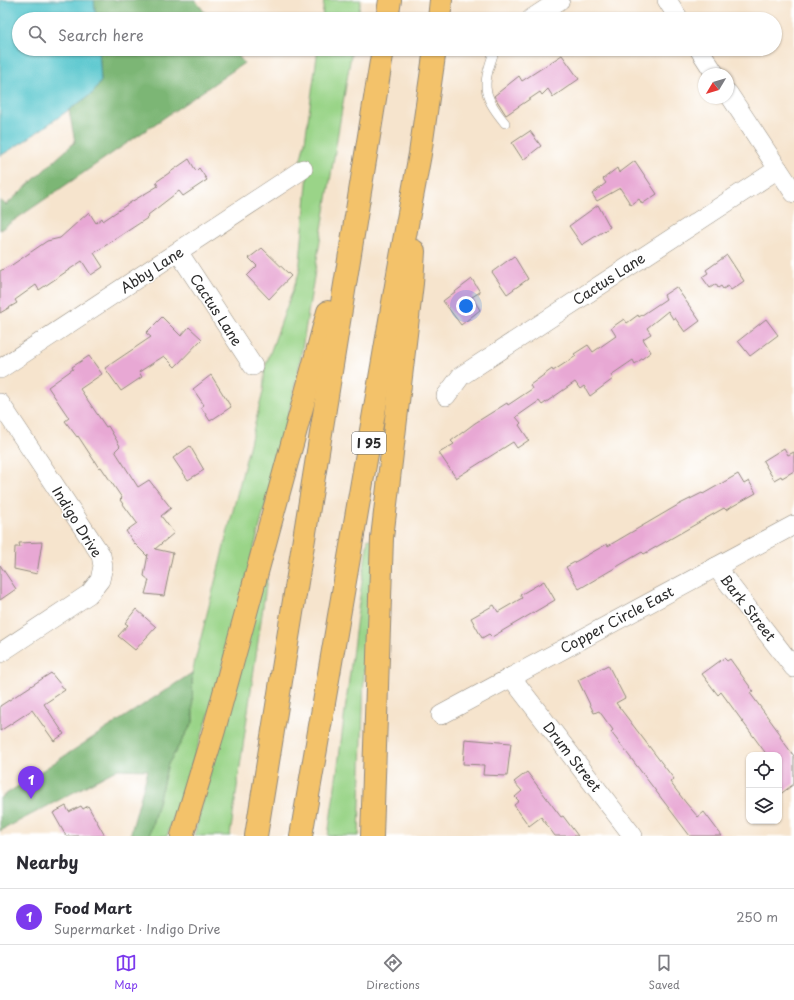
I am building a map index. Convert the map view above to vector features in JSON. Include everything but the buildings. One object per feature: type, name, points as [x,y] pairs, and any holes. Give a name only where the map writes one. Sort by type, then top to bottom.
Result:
[{"type":"highway","points":[[388,12],[390,0]]},
{"type":"highway","points":[[440,12],[442,0]]},
{"type":"highway","points":[[256,836],[359,201],[381,56]]},
{"type":"highway","name":"I 95","points":[[301,836],[420,154],[433,56]]},
{"type":"highway","points":[[372,836],[382,538],[412,283],[420,154]]},
{"type":"highway","points":[[182,836],[214,730],[359,201]]},
{"type":"street","points":[[542,12],[560,0]]},
{"type":"street","points":[[666,0],[674,12]]},
{"type":"street","points":[[704,56],[712,68]]},
{"type":"street","points":[[734,102],[794,193]]},
{"type":"street","name":"Cactus Lane","points":[[446,396],[461,376],[778,168]]},
{"type":"street","name":"Abby Lane","points":[[0,370],[303,170]]},
{"type":"street","name":"Cactus Lane","points":[[179,253],[253,366]]},
{"type":"street","name":"Indigo Drive","points":[[0,403],[101,555],[102,566],[100,580],[89,594],[0,653]]},
{"type":"street","name":"Copper Circle East","points":[[441,715],[794,525]]},
{"type":"street","name":"Bark Street","points":[[716,567],[794,668]]},
{"type":"street","name":"Drum Street","points":[[511,677],[633,836]]},
{"type":"lane","points":[[493,56],[487,73],[486,92],[493,108],[505,123]]},
{"type":"green space","points":[[94,0],[195,0],[204,12],[95,12]]},
{"type":"green space","points":[[324,0],[361,0],[358,12],[323,12]]},
{"type":"green space","points":[[99,56],[238,56],[244,63],[0,230],[0,200],[6,205],[75,142],[69,110],[93,93],[101,81]]},
{"type":"green space","points":[[317,56],[351,56],[299,367],[282,443],[212,706],[167,836],[149,836],[168,764],[193,722],[192,673],[263,392],[265,367],[299,273],[308,173],[300,163],[305,141]]},
{"type":"green space","points":[[368,539],[375,540],[371,639],[365,642],[359,836],[328,836],[358,613]]},
{"type":"green space","points":[[263,579],[267,579],[230,836],[194,836],[213,760]]},
{"type":"green space","points":[[192,673],[193,722],[168,764],[149,836],[130,836],[148,770],[118,769],[0,831],[0,798]]},
{"type":"water","points":[[0,0],[94,0],[95,12],[12,12],[12,56],[99,56],[101,81],[93,93],[26,140],[0,156]]},
{"type":"place","name":"Food Mart","points":[[31,799]]}]
